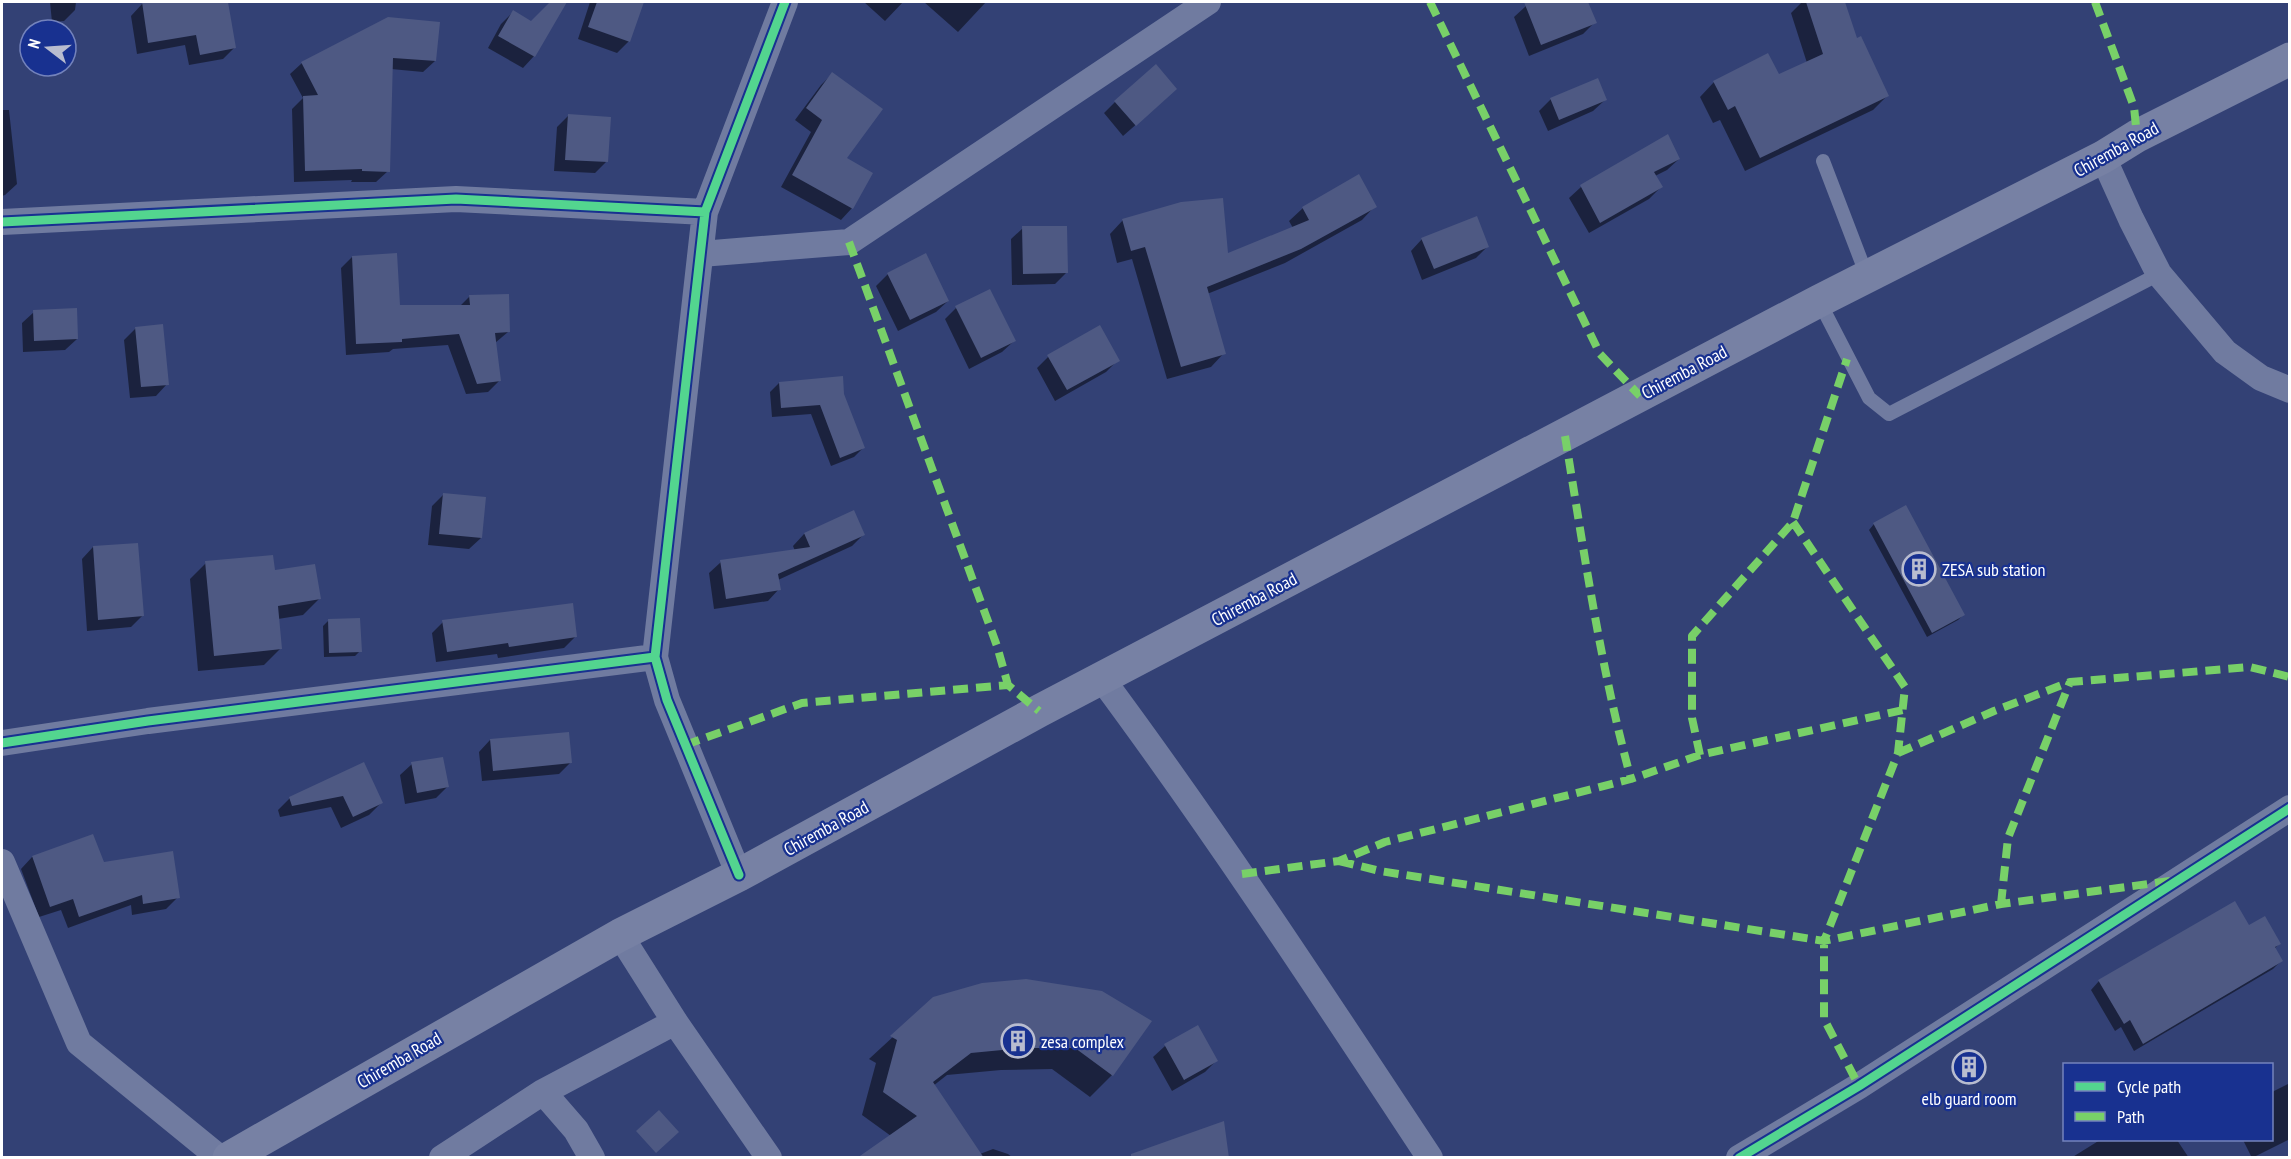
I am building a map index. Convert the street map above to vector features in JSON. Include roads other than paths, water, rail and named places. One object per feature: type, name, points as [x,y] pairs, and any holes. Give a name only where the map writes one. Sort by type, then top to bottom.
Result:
[{"type":"main road","name":"Chiremba Road","points":[[229,1158],[620,935],[739,875],[1102,678],[1819,301],[2103,157],[2137,136],[2289,58]]},
{"type":"street","points":[[739,875],[667,700],[655,657],[705,212],[784,2]]},
{"type":"street","points":[[701,254],[849,242],[1208,2]]},
{"type":"street","points":[[2103,157],[2159,274],[2225,352],[2260,378],[2289,390]]},
{"type":"street","points":[[2,222],[456,199],[705,212]]},
{"type":"street","points":[[2,743],[148,721],[655,657]]},
{"type":"street","points":[[1102,678],[1242,874],[1430,1158]]},
{"type":"street","points":[[1739,1158],[1859,1086],[2289,808]]},
{"type":"street","points":[[2,862],[79,1043],[220,1158]]},
{"type":"street","points":[[620,935],[675,1022],[769,1158]]},
{"type":"street","points":[[442,1158],[543,1092],[675,1022]]},
{"type":"street","points":[[543,1092],[576,1130],[592,1158]]},
{"type":"lane","points":[[1823,161],[1867,276]]},
{"type":"lane","points":[[1819,301],[1869,398],[1889,414],[2159,274]]},
{"type":"place","name":"ZESA sub station","points":[[1919,569]]},
{"type":"place","name":"zesa complex","points":[[1018,1041]]},
{"type":"place","name":"elb guard room","points":[[1969,1067]]}]
